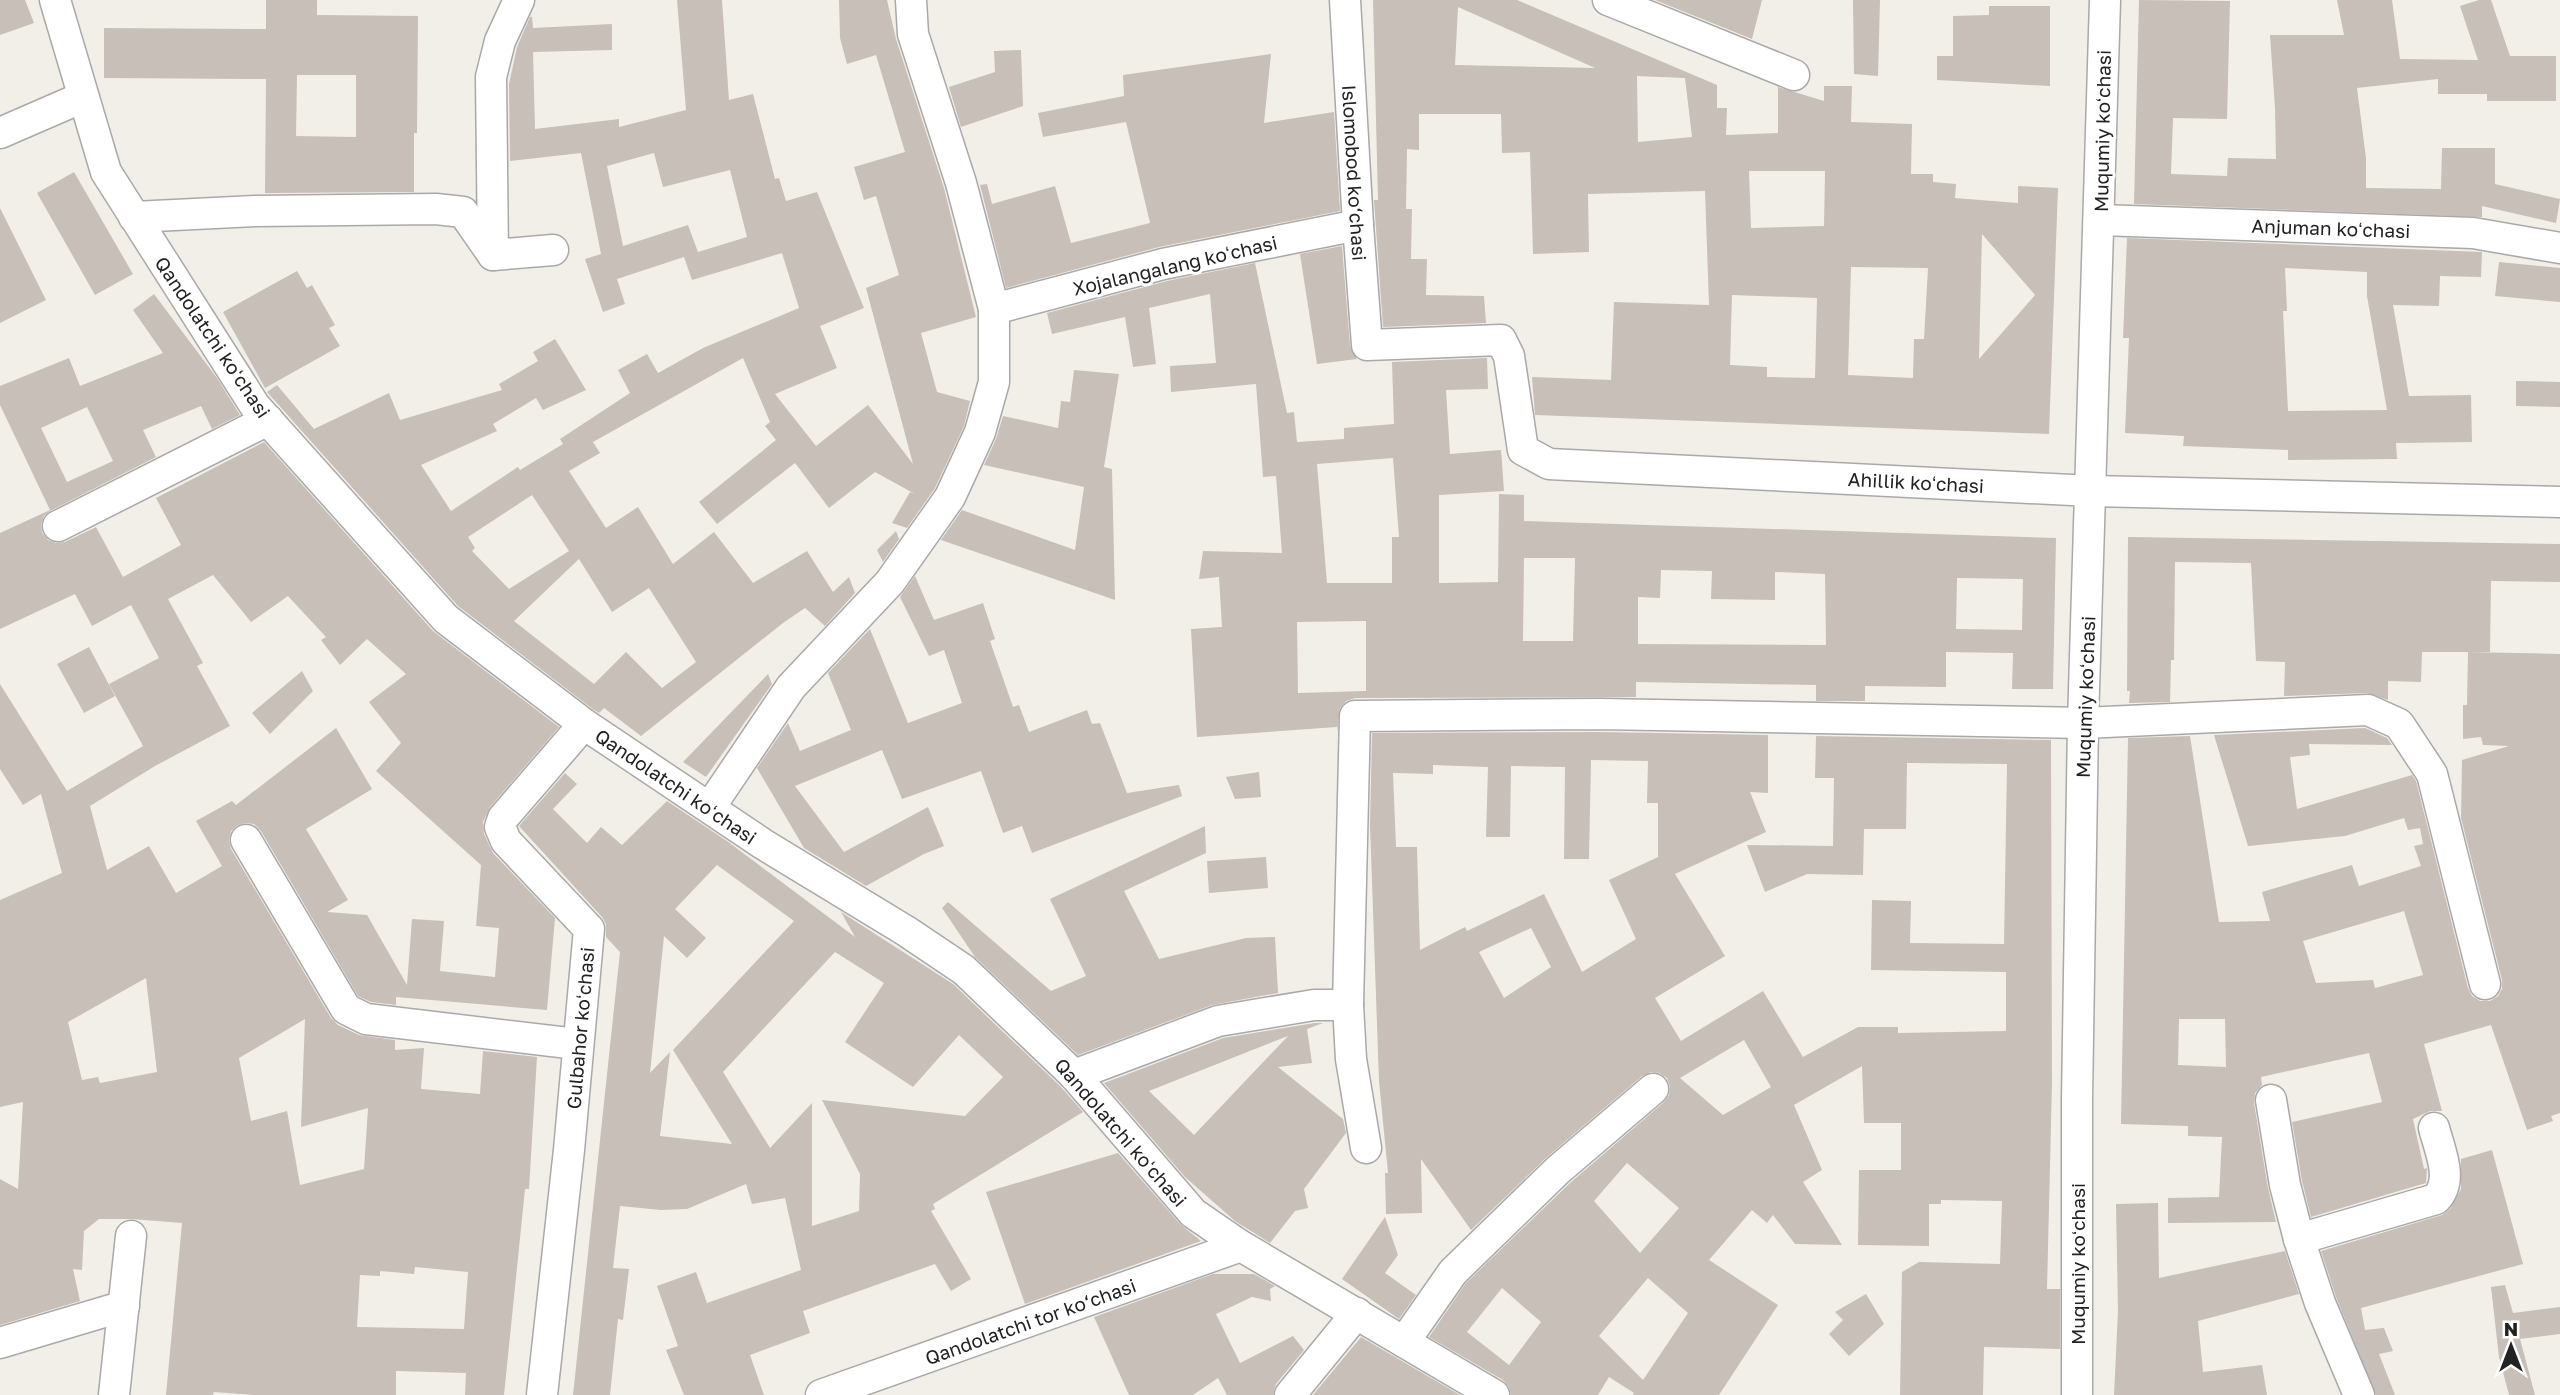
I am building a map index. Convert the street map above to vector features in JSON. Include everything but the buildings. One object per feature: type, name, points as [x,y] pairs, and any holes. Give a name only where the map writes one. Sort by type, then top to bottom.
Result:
[{"type":"street","name":"Qandolatchi koʻchasi","points":[[55,0],[106,172],[255,406],[446,619],[584,724],[763,844],[906,931],[964,970],[1073,1075],[1193,1213],[1241,1246],[1494,1395]]},
{"type":"street","points":[[493,255],[491,78],[500,41],[519,0]]},
{"type":"street","points":[[710,807],[791,687],[890,582],[950,497],[980,432],[994,382],[994,309],[961,183],[914,34],[911,0]]},
{"type":"street","name":"Islomobod ko‘chasi","points":[[1345,0],[1367,345]]},
{"type":"street","points":[[1608,0],[1794,75]]},
{"type":"street","name":"Muqumiy koʻchasi","points":[[2077,1395],[2077,1100],[2083,723],[2105,0]]},
{"type":"street","points":[[0,133],[83,97]]},
{"type":"street","points":[[135,217],[255,211],[436,209],[463,212],[493,255]]},
{"type":"street","name":"Anjuman koʻchasi","points":[[2100,220],[2473,233],[2560,248]]},
{"type":"street","name":"Xojalangalang koʻchasi","points":[[994,309],[1163,264],[1358,225]]},
{"type":"street","points":[[493,255],[553,250]]},
{"type":"street","name":"Ahillik koʻchasi","points":[[1367,345],[1501,340],[1509,356],[1523,450],[1549,464],[2092,491],[2560,502]]},
{"type":"street","points":[[58,526],[268,420]]},
{"type":"street","points":[[1366,1148],[1351,1059],[1348,1005],[1355,716],[1600,714],[2083,723],[2368,709],[2399,724],[2432,774],[2485,984]]},
{"type":"street","name":"Gulbahor koʻchasi","points":[[542,1395],[569,1150],[589,929],[506,841],[500,827],[503,818],[584,724]]},
{"type":"street","points":[[246,840],[346,1009],[366,1019],[577,1044]]},
{"type":"street","points":[[1073,1075],[1218,1021],[1314,1005],[1348,1005]]},
{"type":"street","points":[[1404,1342],[1453,1272],[1558,1170],[1653,1089]]},
{"type":"street","points":[[2270,1100],[2285,1185],[2299,1238],[2320,1303],[2359,1395]]},
{"type":"street","points":[[2299,1238],[2436,1199],[2443,1191],[2446,1178],[2434,1128]]},
{"type":"street","points":[[114,1395],[131,1236]]},
{"type":"street","name":"Qandolatchi tor ko‘chasi","points":[[821,1395],[1241,1246]]},
{"type":"street","points":[[0,1343],[124,1306]]},
{"type":"street","points":[[1290,1395],[1357,1313]]}]
